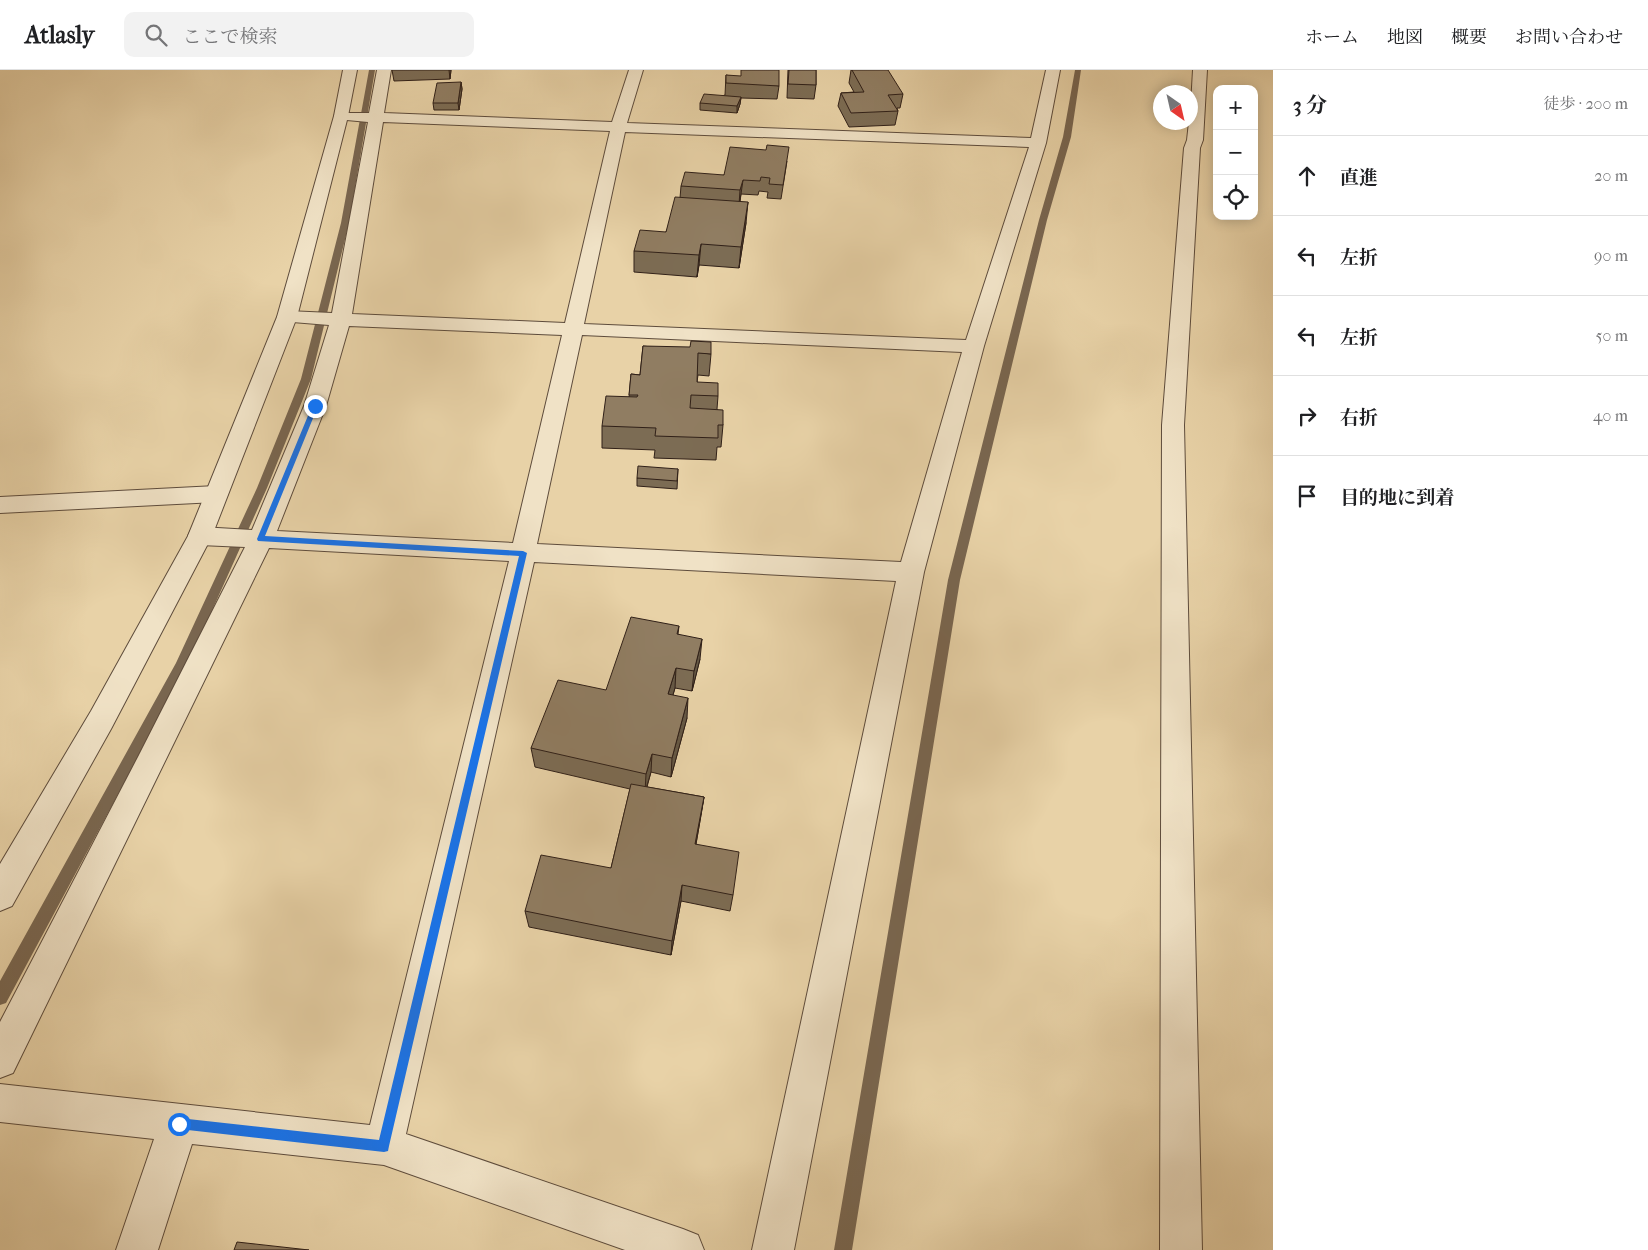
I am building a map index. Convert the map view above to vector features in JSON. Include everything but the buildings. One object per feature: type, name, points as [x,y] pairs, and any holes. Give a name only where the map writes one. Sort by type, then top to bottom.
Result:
[{"type":"street","points":[[0,895],[101,720],[200,536],[287,317],[340,116],[350,70]]},
{"type":"street","points":[[0,1060],[149,766],[261,539],[315,406],[341,319],[384,70]]},
{"type":"street","points":[[384,1146],[523,553],[619,125],[636,70]]},
{"type":"street","points":[[772,1250],[911,572],[974,346],[1038,143],[1053,70]]},
{"type":"street","points":[[1181,1250],[1173,425],[1185,239],[1200,70]]},
{"type":"street","points":[[340,116],[619,125],[1038,143]]},
{"type":"street","points":[[287,317],[974,346]]},
{"type":"street","points":[[0,506],[216,494]]},
{"type":"street","points":[[200,536],[911,572]]},
{"type":"street","points":[[0,1103],[384,1146],[683,1250]]},
{"type":"street","points":[[137,1250],[179,1124]]},
{"type":"waterway","points":[[0,997],[182,664],[262,488],[306,379],[345,223],[372,70]]},
{"type":"waterway","points":[[843,1250],[954,580],[1043,220],[1067,137],[1078,70]]},
{"type":"route","points":[[179,1124],[384,1146],[523,553],[261,539],[315,406]]}]
